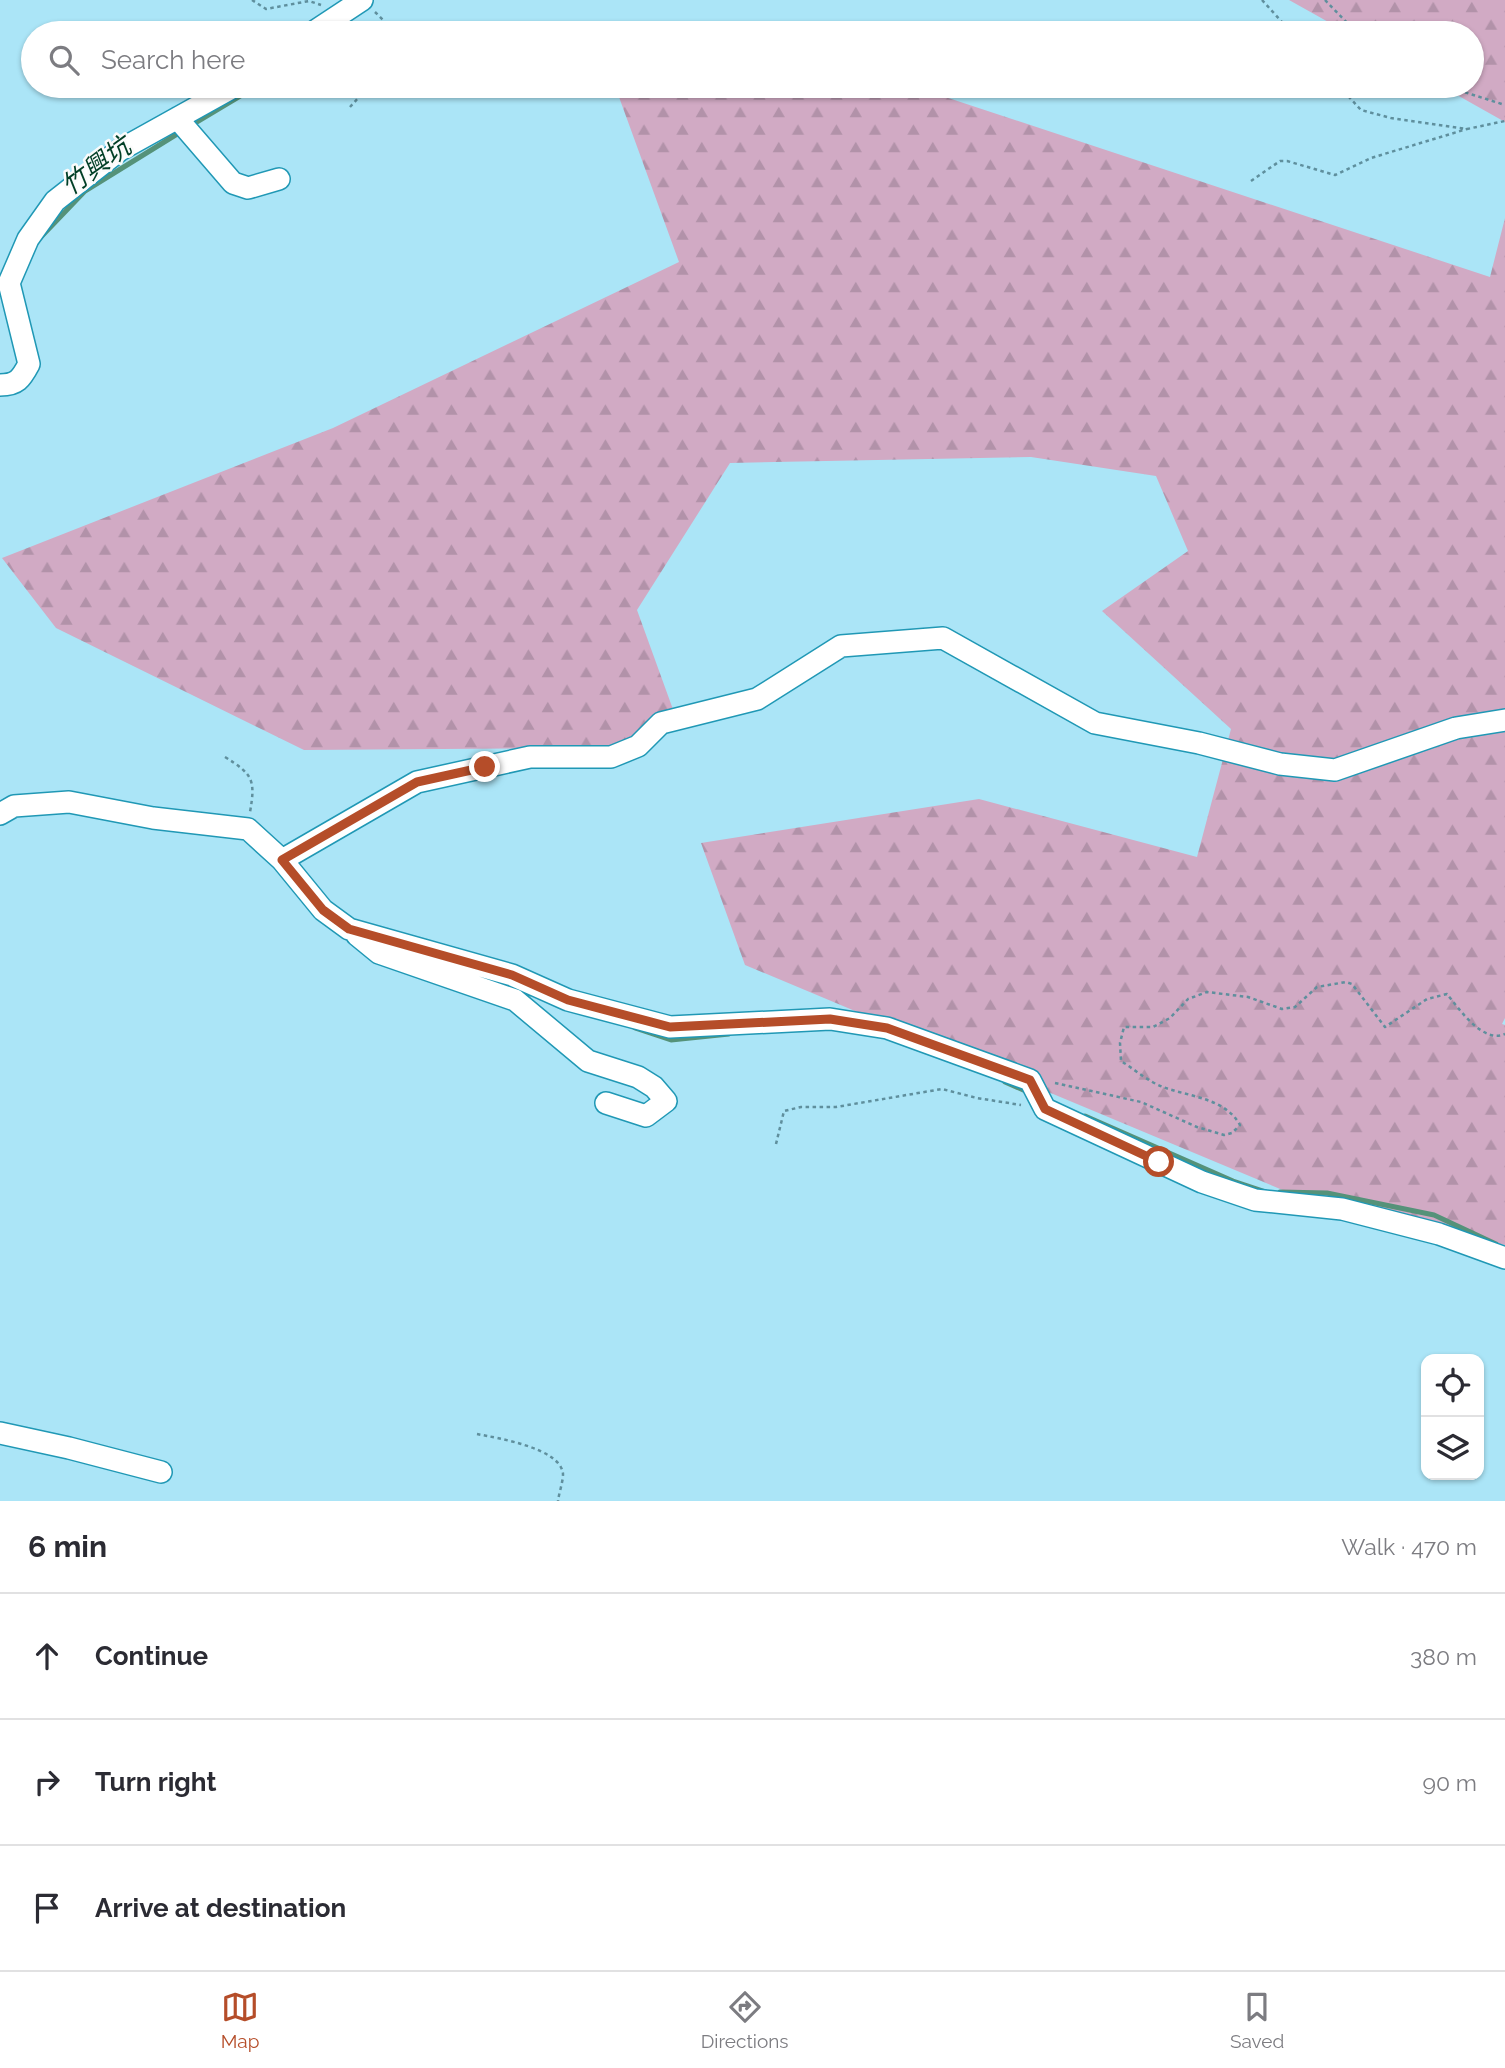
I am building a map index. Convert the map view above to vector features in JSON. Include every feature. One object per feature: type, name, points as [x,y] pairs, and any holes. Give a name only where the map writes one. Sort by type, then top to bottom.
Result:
[{"type":"street","points":[[329,21],[362,0]]},
{"type":"street","points":[[0,385],[13,385],[19,381],[29,364],[9,283],[28,239],[55,201],[121,150],[213,98]]},
{"type":"street","points":[[177,118],[233,183],[248,188],[279,179]]},
{"type":"street","points":[[282,860],[417,782],[530,757],[611,757],[638,746],[661,723],[757,699],[841,646],[943,638],[1096,723],[1293,765],[1335,770],[1456,728],[1505,720]]},
{"type":"street","points":[[0,814],[14,806],[69,802],[153,818],[247,829],[282,860],[323,910],[379,953],[516,1000],[588,1061],[638,1077],[654,1087],[666,1101],[646,1116],[606,1103]]},
{"type":"street","points":[[349,929],[512,975],[568,1000],[670,1027],[830,1019],[887,1028],[1030,1080],[1045,1109],[1202,1182],[1255,1200],[1342,1209],[1439,1234],[1505,1258]]},
{"type":"street","points":[[0,1433],[161,1472]]},
{"type":"path","points":[[252,0],[266,9],[309,1],[341,12]]},
{"type":"path","points":[[362,0],[385,21]]},
{"type":"path","points":[[1262,0],[1281,21]]},
{"type":"path","points":[[1325,0],[1345,21]]},
{"type":"path","points":[[350,107],[358,98]]},
{"type":"path","points":[[1350,98],[1361,110],[1391,118],[1466,129]]},
{"type":"path","points":[[1484,98],[1505,104]]},
{"type":"path","points":[[1251,181],[1280,161],[1335,175],[1371,158],[1466,129],[1505,121]]},
{"type":"path","points":[[225,757],[247,771],[254,785],[247,829]]},
{"type":"path","points":[[1030,1080],[1141,1102],[1197,1127],[1224,1135],[1232,1133],[1240,1125],[1236,1117],[1217,1103],[1160,1086],[1121,1061],[1120,1043],[1124,1027],[1153,1027],[1170,1018],[1188,999],[1207,992],[1248,997],[1282,1009],[1296,1007],[1317,987],[1346,982],[1352,984],[1385,1027],[1427,999],[1447,994],[1469,1021],[1491,1036],[1499,1037],[1505,1034]]},
{"type":"path","points":[[776,1144],[784,1111],[801,1107],[836,1107],[942,1089],[977,1098],[1045,1109]]},
{"type":"path","points":[[477,1434],[519,1443],[556,1459],[563,1472],[558,1501]]},
{"type":"green space","points":[[1289,0],[1505,0],[1505,122],[1462,98],[1484,98],[1484,21],[1327,21]]},
{"type":"green space","points":[[619,98],[948,98],[1490,277],[1505,218],[1505,1018],[1502,1024],[1505,1025],[1505,1245],[1333,1211],[745,965],[701,843],[979,799],[1197,857],[1231,729],[1102,611],[1188,551],[1156,476],[1031,457],[730,463],[637,610],[679,726],[600,748],[304,750],[56,628],[2,558],[333,428],[679,262]]},
{"type":"waterway","name":"竹興坑","points":[[190,126],[237,98]]},
{"type":"waterway","name":"竹興坑","points":[[40,238],[85,191],[182,131]]},
{"type":"waterway","points":[[506,986],[530,994]]},
{"type":"waterway","points":[[635,1028],[671,1040],[729,1034]]},
{"type":"waterway","points":[[1005,1082],[1028,1092]]},
{"type":"waterway","points":[[1085,1116],[1233,1181],[1266,1192]]},
{"type":"waterway","points":[[1280,1192],[1327,1193],[1434,1215],[1496,1244]]},
{"type":"route","points":[[485,767],[417,782],[282,860],[323,910],[349,929],[512,975],[568,1000],[670,1027],[830,1019],[887,1028],[1030,1080],[1045,1109],[1159,1162]]}]
